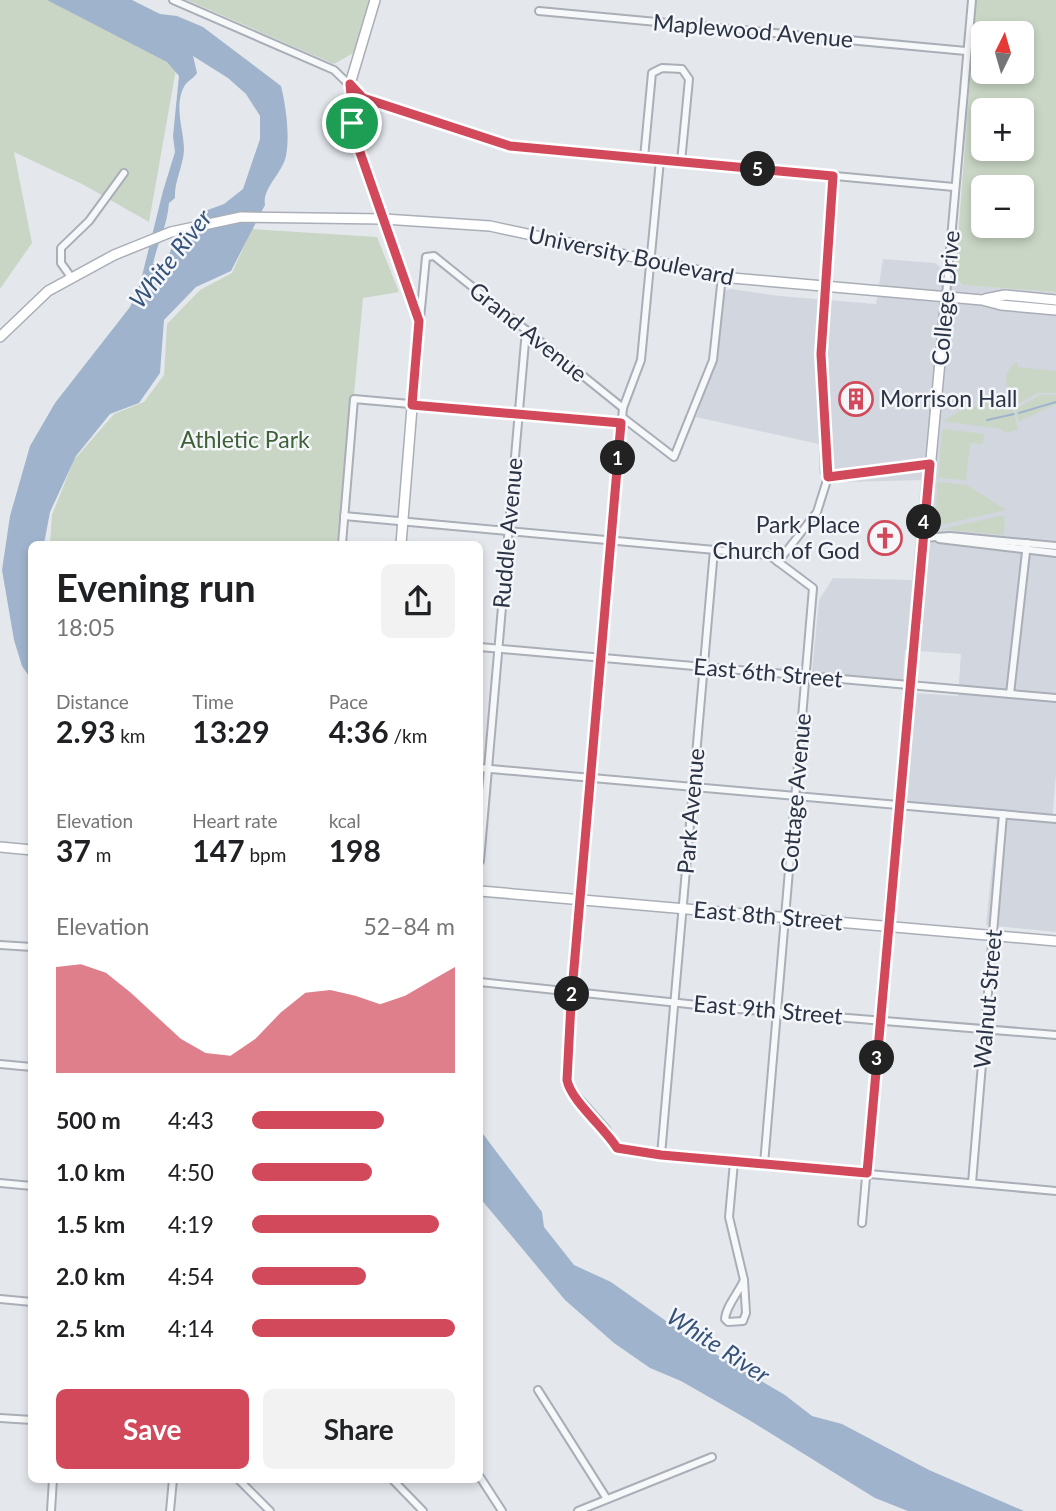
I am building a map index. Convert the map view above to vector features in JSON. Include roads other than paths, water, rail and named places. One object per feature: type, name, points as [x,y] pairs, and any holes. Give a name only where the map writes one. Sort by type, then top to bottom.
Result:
[{"type":"main road","points":[[375,0],[350,84],[355,138],[419,321],[401,541]]},
{"type":"main road","name":"University Boulevard","points":[[0,337],[48,290],[114,255],[195,225],[241,217],[280,216],[490,226],[722,276],[824,288],[982,300],[1005,295],[1056,310]]},
{"type":"main road","name":"College Drive","points":[[888,926],[946,296]]},
{"type":"main road","name":"University Boulevard","points":[[1029,303],[1056,300]]},
{"type":"main road","points":[[0,847],[28,850]]},
{"type":"main road","name":"East 8th Street","points":[[483,891],[1056,941]]},
{"type":"street","points":[[173,0],[334,70],[363,98],[510,146],[954,187]]},
{"type":"street","name":"College Drive","points":[[946,296],[972,0]]},
{"type":"street","name":"Maplewood Avenue","points":[[539,11],[966,51]]},
{"type":"street","points":[[644,158],[652,73],[662,68],[682,69],[690,79],[681,162]]},
{"type":"street","points":[[660,160],[641,360],[623,408],[572,992],[568,1087],[606,1129],[617,1148],[661,1155],[1056,1191]]},
{"type":"street","points":[[71,277],[61,263],[61,248],[89,221],[124,173]]},
{"type":"street","points":[[344,516],[769,555],[778,562],[817,512],[828,477],[821,354],[833,176]]},
{"type":"street","name":"Grand Avenue","points":[[419,321],[426,257],[434,256],[623,408]]},
{"type":"street","points":[[342,541],[354,399],[622,420],[674,457],[713,360],[722,276]]},
{"type":"street","name":"Ruddle Avenue","points":[[483,792],[526,330]]},
{"type":"street","points":[[828,477],[930,464]]},
{"type":"street","points":[[923,538],[950,536],[1056,553]]},
{"type":"street","points":[[1027,547],[1056,546]]},
{"type":"street","points":[[1010,694],[1027,547]]},
{"type":"street","name":"Park Avenue","points":[[661,1155],[714,550]]},
{"type":"street","name":"Cottage Avenue","points":[[764,1164],[813,589],[778,562]]},
{"type":"street","name":"East 6th Street","points":[[483,647],[1056,698]]},
{"type":"street","points":[[484,769],[1056,819]]},
{"type":"street","name":"Walnut Street","points":[[972,1183],[1003,814]]},
{"type":"street","name":"College Drive","points":[[862,1223],[888,926]]},
{"type":"street","points":[[0,945],[28,947]]},
{"type":"street","name":"East 9th Street","points":[[483,982],[1056,1035]]},
{"type":"street","points":[[0,1062],[28,1067]]},
{"type":"street","points":[[734,1162],[729,1217],[744,1279],[746,1313],[743,1321],[728,1322],[724,1319],[726,1311],[736,1300],[744,1279]]},
{"type":"street","points":[[0,1183],[28,1186]]},
{"type":"street","points":[[0,1299],[28,1302]]},
{"type":"street","points":[[538,1390],[607,1499]]},
{"type":"street","points":[[0,1418],[28,1420]]},
{"type":"street","points":[[578,1511],[712,1457]]},
{"type":"street","points":[[483,1482],[502,1511]]},
{"type":"street","points":[[51,1511],[53,1483]]},
{"type":"street","points":[[170,1511],[173,1483]]},
{"type":"street","points":[[242,1483],[270,1511]]},
{"type":"street","points":[[396,1483],[423,1511]]},
{"type":"water","name":"White River","points":[[47,0],[132,0],[160,14],[177,16],[203,27],[281,86],[288,139],[284,163],[266,193],[265,205],[231,271],[196,287],[164,320],[160,373],[139,403],[110,414],[76,456],[50,512],[45,541],[28,541],[28,675],[22,666],[14,640],[2,570],[10,516],[30,446],[55,403],[130,307],[140,284],[175,152],[173,136],[179,76],[167,62]],"holes":[[[193,56],[228,78],[246,94],[260,116],[260,139],[243,189],[224,204],[205,211],[173,244],[169,255],[157,266],[153,264],[169,203],[175,198],[184,150],[180,101],[185,85],[197,73]]]},
{"type":"water","points":[[483,1134],[542,1212],[544,1227],[574,1265],[611,1282],[697,1343],[785,1395],[812,1416],[842,1424],[929,1470],[1024,1511],[908,1511],[875,1498],[749,1420],[681,1381],[650,1368],[614,1343],[565,1300],[483,1202]]},
{"type":"waterway","points":[[1019,413],[1056,402]]},
{"type":"waterway","points":[[987,420],[1014,414]]},
{"type":"place","name":"Morrison Hall","points":[[856,399]]},
{"type":"place","name":"Park Place Church of God","points":[[885,538]]},
{"type":"park label","name":"Athletic Park","points":[[245,440]]}]
